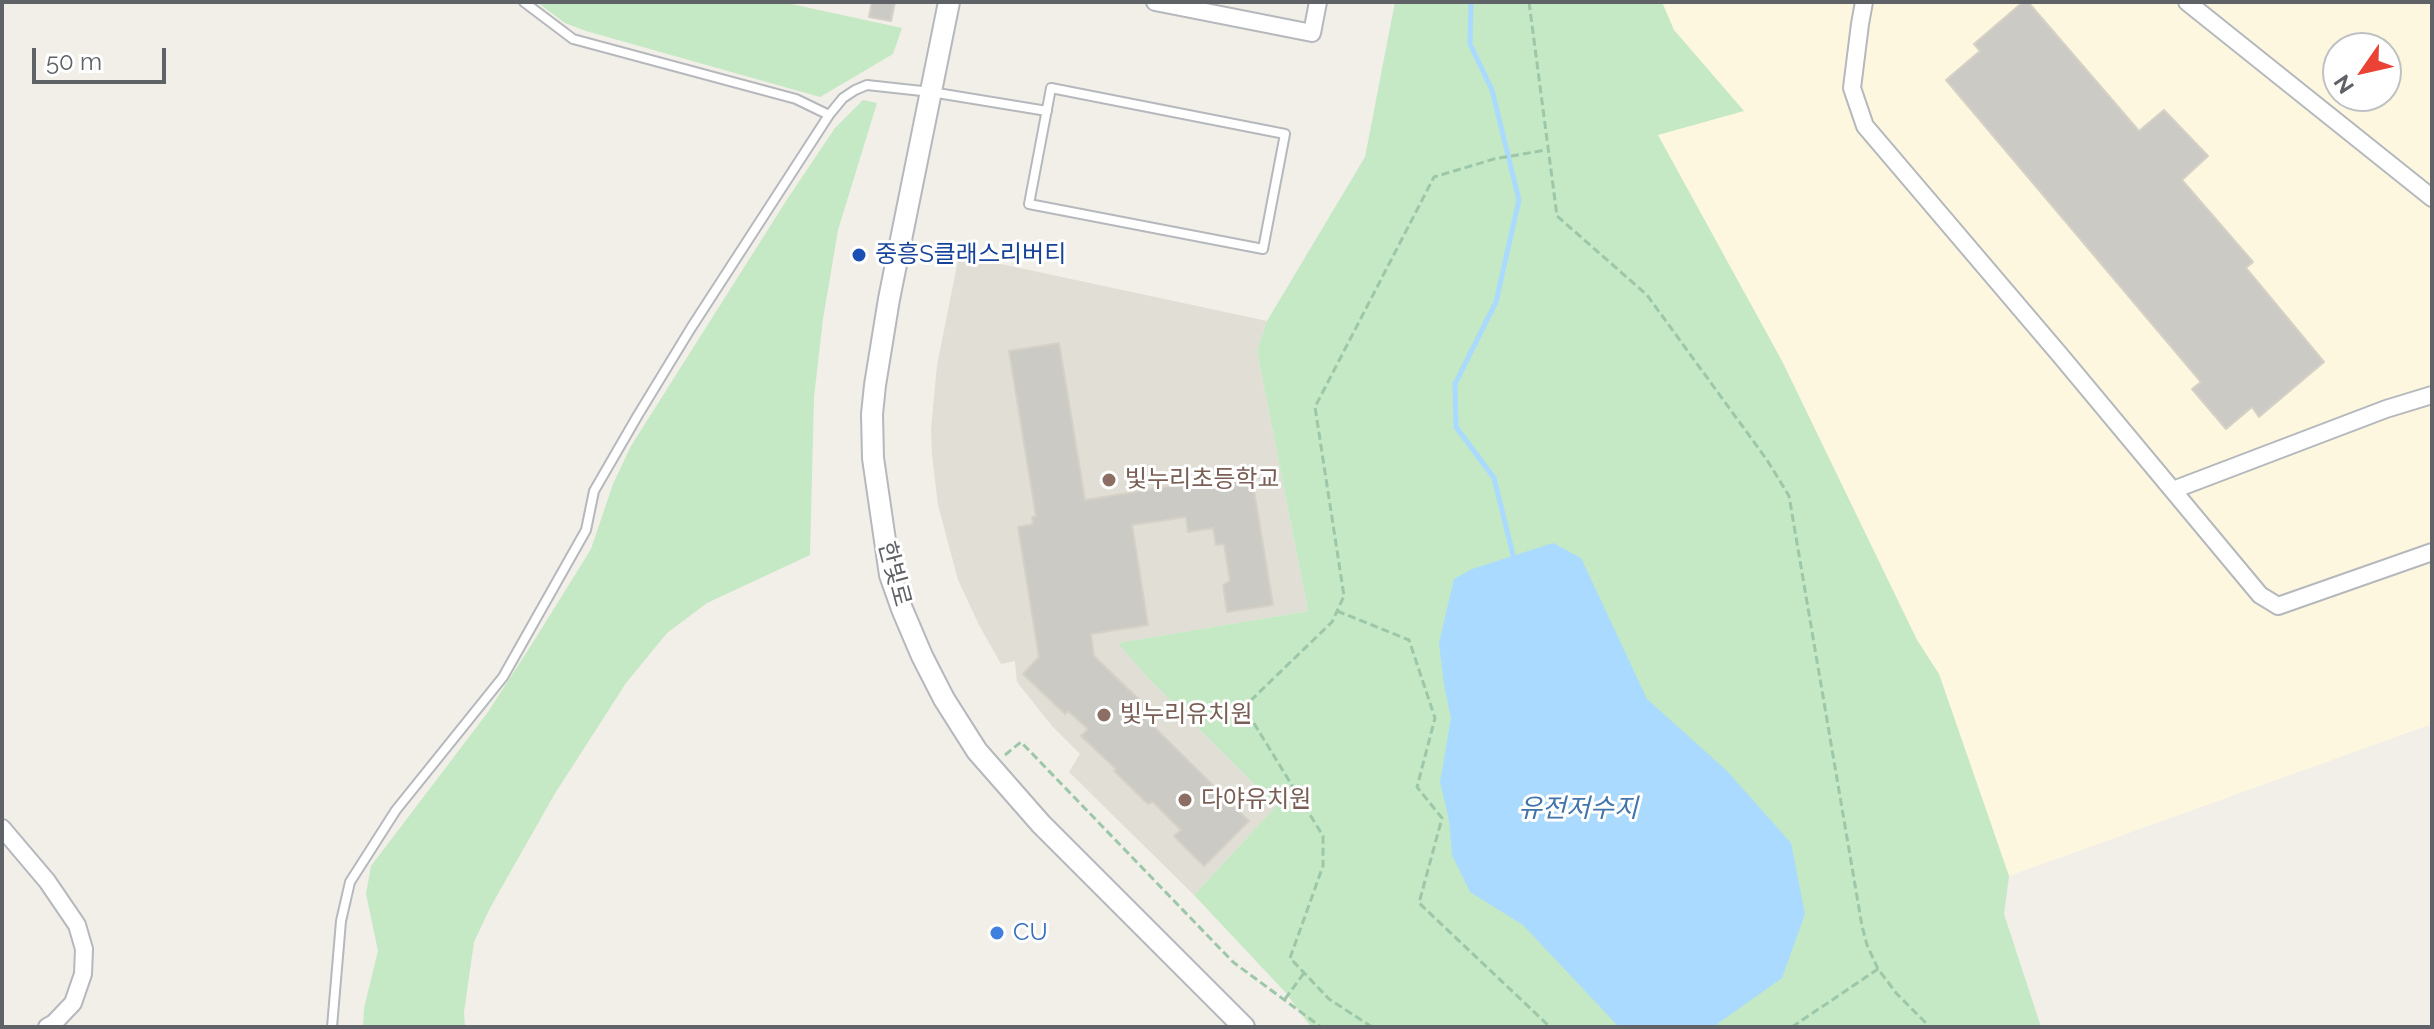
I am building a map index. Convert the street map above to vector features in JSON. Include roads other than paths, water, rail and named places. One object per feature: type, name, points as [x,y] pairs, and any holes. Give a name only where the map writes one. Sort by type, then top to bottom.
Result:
[{"type":"street","name":"한빛로","points":[[949,2],[880,342],[872,414],[873,458],[888,560],[902,609],[944,699],[990,767],[1041,824],[1244,1027]]},
{"type":"street","points":[[1155,2],[1195,6],[1312,33],[1318,2]]},
{"type":"street","points":[[1864,2],[1852,88],[1865,126],[2260,595],[2278,606],[2432,552]]},
{"type":"street","points":[[2187,2],[2432,198]]},
{"type":"street","points":[[2173,490],[2386,409],[2432,395]]},
{"type":"street","points":[[2,828],[55,892],[77,925],[84,949],[83,974],[73,1003],[47,1027]]},
{"type":"lane","points":[[524,2],[573,39],[796,99],[829,115]]},
{"type":"lane","points":[[332,1027],[341,921],[350,882],[396,810],[503,677],[586,530],[594,491],[638,415],[829,115],[843,98],[867,85],[1047,111]]},
{"type":"lane","points":[[1051,88],[1285,134],[1263,249],[1029,204],[1047,111],[1051,88]]},
{"type":"water","name":"유전저수지","points":[[1553,543],[1581,558],[1647,699],[1727,771],[1791,843],[1805,914],[1782,978],[1713,1027],[1619,1027],[1523,925],[1470,892],[1452,855],[1449,820],[1440,782],[1451,718],[1439,643],[1454,579],[1472,569]]},
{"type":"waterway","points":[[1471,2],[1470,44],[1492,90],[1519,200],[1496,302],[1455,384],[1456,427],[1494,478],[1513,555]]},
{"type":"place","name":"중흥S클래스리버티","points":[[859,255]]},
{"type":"place","name":"빛누리초등학교","points":[[1109,480]]},
{"type":"place","name":"빛누리유치원","points":[[1104,715]]},
{"type":"place","name":"다야유치원","points":[[1185,800]]},
{"type":"place","name":"CU","points":[[997,933]]}]
